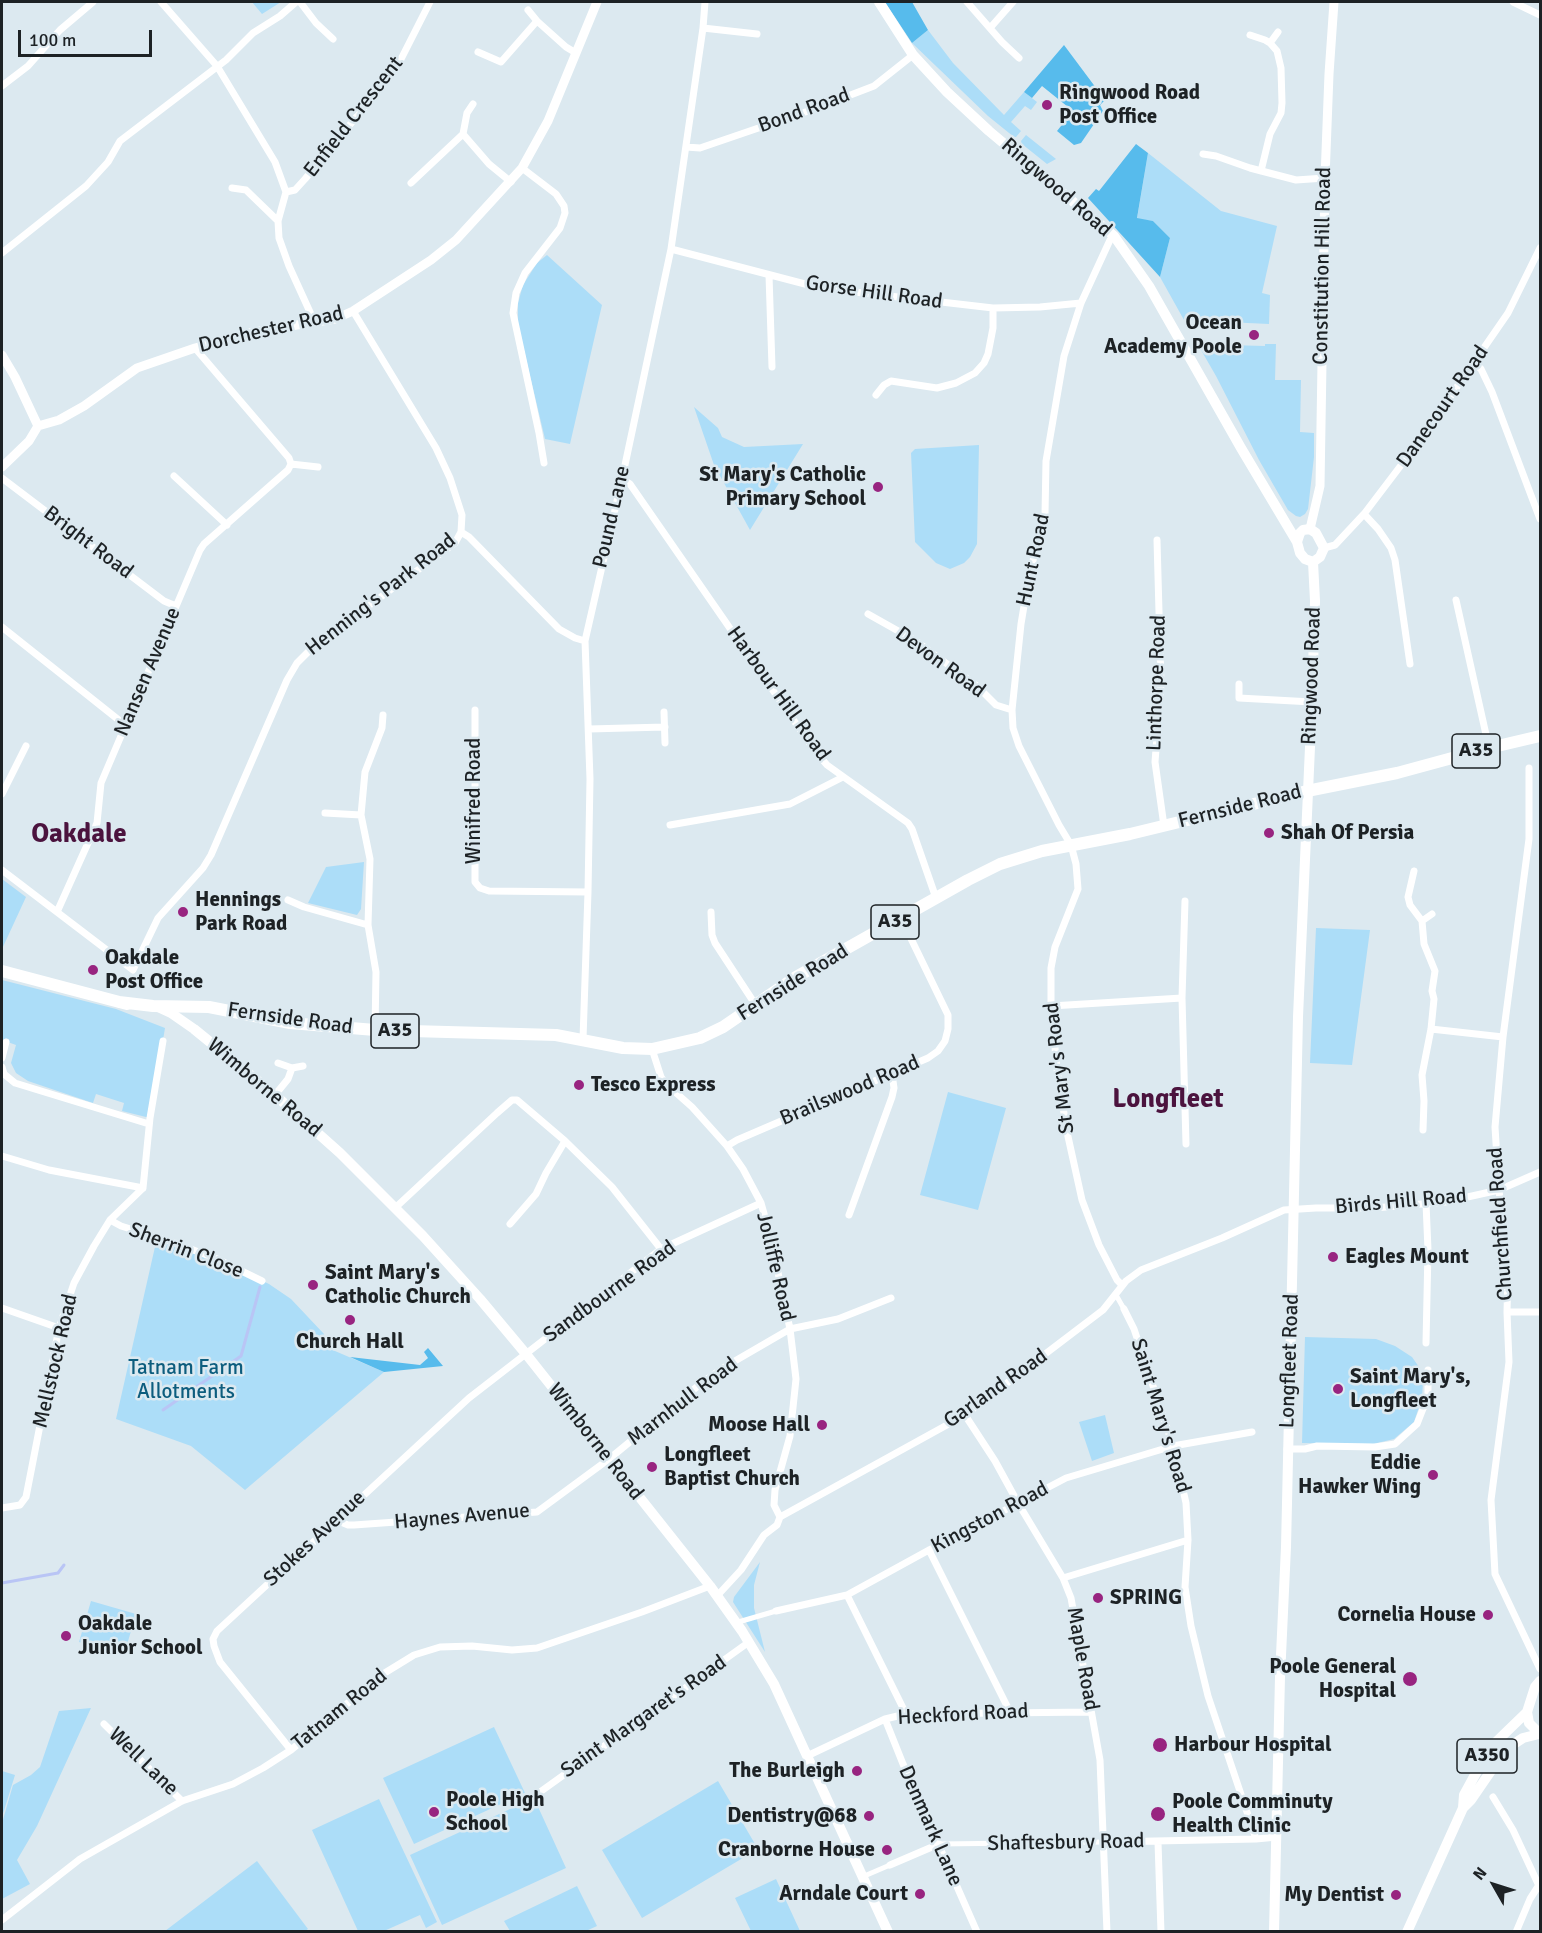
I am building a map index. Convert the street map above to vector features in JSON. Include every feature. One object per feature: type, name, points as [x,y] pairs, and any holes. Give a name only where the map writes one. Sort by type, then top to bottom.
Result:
[{"type":"highway","name":"Fernside Road","points":[[161,1009],[198,1007],[290,1023],[375,1030],[528,1033],[583,1039],[623,1048],[652,1049],[700,1038],[723,1027],[796,977],[1000,864],[1042,851],[1130,834],[1307,790],[1397,773],[1540,736]]},
{"type":"highway","name":"Wimborne Road","points":[[2,971],[119,1002],[161,1009]]},
{"type":"main road","name":"Ringwood Road","points":[[879,2],[914,55],[947,92],[989,131],[1114,236],[1149,286],[1297,543]]},
{"type":"main road","points":[[1281,516],[1287,520],[1310,529],[1317,533],[1323,548],[1320,557],[1313,562],[1305,559],[1297,543],[1300,533],[1310,529]]},
{"type":"main road","name":"Ringwood Road","points":[[1307,790],[1312,702],[1313,562]]},
{"type":"main road","name":"Longfleet Road","points":[[1274,1932],[1307,790]]},
{"type":"main road","name":"Wimborne Road","points":[[161,1009],[196,1032],[275,1095],[340,1153],[395,1208],[480,1299],[526,1354],[710,1586],[749,1642],[774,1684],[888,1932]]},
{"type":"main road","name":"Wimborne Road","points":[[161,1009],[196,1032]]},
{"type":"main road","points":[[1540,1681],[1535,1687],[1527,1713],[1529,1723],[1540,1734]]},
{"type":"main road","name":"A350","points":[[1463,1809],[1464,1796],[1482,1762],[1497,1741],[1527,1713]]},
{"type":"main road","name":"A350","points":[[1407,1932],[1463,1809],[1506,1749],[1514,1743],[1540,1734]]},
{"type":"street","points":[[2,86],[28,66],[60,30],[93,2]]},
{"type":"street","points":[[161,2],[217,66],[275,162],[286,192],[279,221],[279,238],[315,323]]},
{"type":"street","points":[[2,253],[86,186],[108,162],[120,141],[226,60],[254,33],[298,2],[333,39]]},
{"type":"street","name":"Enfield Crescent","points":[[286,192],[295,190],[306,179],[396,69],[430,2]]},
{"type":"street","name":"Dorchester Road","points":[[38,426],[58,420],[84,405],[137,368],[195,348],[253,332],[315,323],[334,319],[353,311],[398,283],[448,246],[487,209],[522,168],[548,121],[597,2]]},
{"type":"street","name":"Pound Lane","points":[[583,1039],[588,892],[589,729],[585,641],[671,249],[705,2]]},
{"type":"street","points":[[967,2],[1019,58]]},
{"type":"street","points":[[990,28],[1013,2]]},
{"type":"street","name":"Constitution Hill Road","points":[[1310,529],[1320,486],[1324,178],[1334,2]]},
{"type":"street","points":[[1513,2],[1540,15]]},
{"type":"street","points":[[528,10],[566,47],[576,53]]},
{"type":"street","points":[[478,52],[501,63],[537,21]]},
{"type":"street","points":[[703,28],[757,34]]},
{"type":"street","points":[[1270,43],[1278,32]]},
{"type":"street","points":[[1250,35],[1270,43],[1280,58],[1281,113],[1270,134],[1261,171]]},
{"type":"street","name":"Bond Road","points":[[686,147],[700,148],[874,86],[914,55]]},
{"type":"street","points":[[411,183],[463,134],[467,113],[473,104]]},
{"type":"street","points":[[463,134],[489,164],[511,182]]},
{"type":"street","points":[[1203,154],[1296,180],[1324,178]]},
{"type":"street","points":[[522,168],[556,194],[564,206],[565,213],[560,228],[525,273],[516,293],[513,313],[544,463]]},
{"type":"street","points":[[232,188],[246,190],[279,221]]},
{"type":"street","name":"Hunt Road","points":[[1071,845],[1019,746],[1013,728],[1012,710],[1018,644],[1029,576],[1045,514],[1046,461],[1064,356],[1081,303],[1110,240],[1114,236]]},
{"type":"street","name":"Danecourt Road","points":[[1323,548],[1335,545],[1364,514],[1414,449],[1508,313],[1540,248]]},
{"type":"street","name":"Gorse Hill Road","points":[[671,249],[805,284],[846,291],[993,308],[1081,303]]},
{"type":"street","points":[[769,275],[772,367]]},
{"type":"street","points":[[876,395],[884,385],[891,381],[937,387],[948,381],[964,380],[975,373],[984,363],[992,340],[993,308]]},
{"type":"street","name":"Henning's Park Road","points":[[57,912],[133,970],[159,916],[203,868],[211,855],[287,680],[297,663],[316,644],[454,543],[461,532],[462,515],[450,478],[436,448],[353,311]]},
{"type":"street","points":[[195,348],[289,458],[291,464],[318,467]]},
{"type":"street","points":[[2,355],[38,426],[29,441],[2,467]]},
{"type":"street","points":[[1474,363],[1481,369],[1492,392],[1540,519]]},
{"type":"street","name":"Nansen Avenue","points":[[57,912],[97,823],[100,783],[200,550],[288,470],[291,464]]},
{"type":"street","points":[[174,476],[227,525]]},
{"type":"street","name":"Bright Road","points":[[2,478],[164,601],[176,606]]},
{"type":"street","name":"Harbour Hill Road","points":[[622,479],[630,484],[815,751],[827,765],[908,822],[936,898]]},
{"type":"street","points":[[1364,514],[1391,548],[1395,560],[1410,664]]},
{"type":"street","points":[[461,532],[469,537],[559,629],[585,641]]},
{"type":"street","name":"Linthorpe Road","points":[[1157,540],[1161,684],[1155,762],[1164,826]]},
{"type":"street","points":[[1456,600],[1490,748]]},
{"type":"street","name":"Devon Road","points":[[868,614],[916,641],[977,686],[996,705],[1012,710]]},
{"type":"street","points":[[2,627],[124,725]]},
{"type":"street","points":[[1239,684],[1239,698],[1312,702]]},
{"type":"street","name":"Winifred Road","points":[[475,710],[475,882],[480,888],[489,891],[588,892]]},
{"type":"street","points":[[664,712],[665,743]]},
{"type":"street","points":[[375,1030],[376,972],[368,925],[370,859],[361,815],[365,772],[382,728],[383,715]]},
{"type":"street","points":[[589,729],[665,727]]},
{"type":"street","points":[[2,794],[26,746]]},
{"type":"street","name":"Churchfield Road","points":[[1529,768],[1529,839],[1503,1036],[1495,1127],[1508,1273],[1509,1362],[1491,1500],[1492,1546],[1496,1574],[1540,1669]]},
{"type":"street","points":[[670,825],[790,804],[843,777]]},
{"type":"street","points":[[325,813],[361,815]]},
{"type":"street","name":"St Mary's Road","points":[[1071,845],[1076,864],[1078,890],[1053,957],[1051,1006],[1059,1079],[1067,1132],[1080,1191],[1099,1245],[1117,1280],[1122,1285]]},
{"type":"street","points":[[2,870],[57,912]]},
{"type":"street","points":[[1414,872],[1408,897],[1410,905],[1422,921],[1424,945],[1435,970],[1431,1029],[1422,1075],[1423,1130]]},
{"type":"street","points":[[288,900],[304,908],[368,925]]},
{"type":"street","points":[[1185,901],[1182,998],[1186,1144]]},
{"type":"street","points":[[711,912],[712,935],[715,943],[755,1004]]},
{"type":"street","points":[[1422,921],[1432,914]]},
{"type":"street","name":"Brailswood Road","points":[[727,1146],[928,1058],[938,1051],[945,1041],[948,1015],[901,918]]},
{"type":"street","points":[[1051,1006],[1182,998]]},
{"type":"street","points":[[1431,1029],[1503,1036]]},
{"type":"street","points":[[2,1156],[49,1170],[143,1188],[149,1124],[163,1041]]},
{"type":"street","points":[[2,1058],[6,1042]]},
{"type":"street","name":"Jolliffe Road","points":[[652,1049],[666,1084],[692,1107],[727,1146],[743,1169],[761,1203],[770,1235],[790,1329],[796,1379],[790,1436],[775,1490],[774,1504],[780,1517]]},
{"type":"street","points":[[278,1063],[292,1068],[303,1066]]},
{"type":"street","points":[[2,1067],[4,1074],[15,1083],[149,1124]]},
{"type":"street","points":[[275,1095],[288,1079],[292,1068]]},
{"type":"street","points":[[849,1215],[892,1097],[894,1088],[892,1074]]},
{"type":"street","points":[[395,1208],[512,1100],[521,1102],[612,1187],[661,1249]]},
{"type":"street","points":[[510,1224],[536,1194],[565,1141]]},
{"type":"street","name":"Birds Hill Road","points":[[1294,1208],[1374,1208],[1470,1197],[1499,1190],[1540,1172]]},
{"type":"street","name":"Mellstock Road","points":[[2,1508],[20,1505],[26,1497],[59,1328],[74,1283],[110,1220],[143,1188]]},
{"type":"street","name":"Sandbourne Road","points":[[526,1354],[661,1249],[761,1203]]},
{"type":"street","points":[[1426,1203],[1428,1250],[1426,1343]]},
{"type":"street","name":"Garland Road","points":[[717,1596],[741,1570],[764,1535],[777,1525],[780,1517],[965,1415],[1103,1310],[1133,1274],[1284,1210],[1294,1208]]},
{"type":"street","name":"Sherrin Close","points":[[110,1220],[121,1227],[175,1243],[217,1259],[261,1281]]},
{"type":"street","points":[[1115,1296],[1124,1310]]},
{"type":"street","points":[[790,1329],[838,1319],[891,1298]]},
{"type":"street","points":[[2,1308],[59,1328]]},
{"type":"street","name":"Saint Mary's Road","points":[[1124,1310],[1134,1329],[1173,1446],[1186,1503],[1188,1540],[1185,1587],[1196,1648],[1208,1696],[1256,1839]]},
{"type":"street","points":[[1507,1312],[1540,1312]]},
{"type":"street","name":"Marnhull Road","points":[[609,1460],[704,1381],[790,1329]]},
{"type":"street","name":"Stokes Avenue","points":[[291,1750],[220,1662],[213,1646],[217,1630],[469,1398],[526,1354]]},
{"type":"street","points":[[1287,1449],[1317,1446],[1375,1447],[1395,1444],[1417,1424],[1428,1396],[1428,1370]]},
{"type":"street","name":"Maple Road","points":[[965,1415],[995,1461],[1063,1578],[1071,1598],[1100,1760],[1107,1932]]},
{"type":"street","name":"Kingston Road","points":[[735,1623],[847,1595],[1066,1478],[1173,1446],[1252,1432]]},
{"type":"street","name":"Haynes Avenue","points":[[336,1520],[354,1526],[537,1512],[609,1460]]},
{"type":"street","points":[[1063,1578],[1188,1540]]},
{"type":"street","points":[[929,1550],[1010,1712]]},
{"type":"street","name":"Tatnam Road","points":[[2,1920],[80,1859],[182,1801],[233,1784],[291,1750],[383,1674],[414,1655],[440,1647],[472,1646],[512,1650],[537,1648],[710,1586]]},
{"type":"street","points":[[847,1595],[906,1714]]},
{"type":"street","name":"Saint Margaret's Road","points":[[540,1792],[749,1642]]},
{"type":"street","name":"Heckford Road","points":[[807,1756],[885,1719],[906,1714],[1092,1712]]},
{"type":"street","name":"Denmark Lane","points":[[885,1719],[977,1932]]},
{"type":"street","name":"Well Lane","points":[[104,1724],[182,1801]]},
{"type":"street","points":[[1493,1797],[1524,1850],[1540,1886],[1530,1899],[1516,1932]]},
{"type":"street","name":"Shaftesbury Road","points":[[862,1876],[939,1844],[1158,1842],[1277,1837]]},
{"type":"street","points":[[1158,1842],[1161,1932]]},
{"type":"green space","points":[[252,2],[281,2],[262,14]]},
{"type":"green space","points":[[928,30],[953,63],[1004,115],[1024,92],[1037,102],[1031,110],[1025,106],[1011,122],[1021,131],[1016,137],[988,116],[912,43]]},
{"type":"green space","points":[[1026,135],[1056,159],[1047,164],[1022,144],[1021,141]]},
{"type":"green space","points":[[1148,153],[1221,211],[1277,226],[1262,293],[1270,295],[1269,324],[1184,320],[1160,277],[1170,238],[1153,221],[1137,219]]},
{"type":"green space","points":[[547,255],[602,305],[570,444],[545,439],[518,325],[518,303],[523,285],[537,263]]},
{"type":"green space","points":[[1210,342],[1227,343],[1228,345],[1276,344],[1275,380],[1301,380],[1300,432],[1314,433],[1314,457],[1308,509],[1300,517],[1288,510],[1201,350]]},
{"type":"green space","points":[[694,407],[718,428],[722,437],[744,447],[803,444],[750,530],[714,465]]},
{"type":"green space","points":[[979,445],[977,544],[964,563],[950,569],[936,563],[915,542],[911,453],[915,449]]},
{"type":"green space","points":[[364,862],[361,909],[357,915],[308,903],[326,867]]},
{"type":"green space","points":[[2,879],[26,897],[2,949]]},
{"type":"green space","points":[[1316,928],[1370,930],[1352,1065],[1310,1063]]},
{"type":"green space","points":[[2,980],[116,1009],[165,1028],[150,1118],[122,1111],[124,1103],[96,1094],[93,1103],[28,1081],[16,1073],[11,1063],[16,1045],[2,1040]]},
{"type":"green space","points":[[948,1092],[1006,1108],[978,1210],[920,1195]]},
{"type":"green space","name":"Tatnam Farm Allotments","points":[[157,1238],[217,1259],[269,1284],[291,1299],[324,1334],[321,1345],[384,1372],[245,1490],[191,1446],[116,1419]]},
{"type":"green space","points":[[1305,1337],[1376,1339],[1395,1346],[1412,1357],[1419,1367],[1423,1382],[1422,1398],[1414,1422],[1394,1439],[1373,1444],[1302,1443]]},
{"type":"green space","points":[[1105,1415],[1114,1453],[1092,1461],[1079,1422]]},
{"type":"green space","points":[[760,1562],[754,1585],[754,1608],[765,1652],[733,1602],[734,1597]]},
{"type":"green space","points":[[91,1601],[136,1614],[124,1655],[79,1642]]},
{"type":"green space","points":[[91,1708],[37,1826],[17,1860],[30,1884],[2,1899],[2,1823],[13,1785],[40,1767],[59,1711]]},
{"type":"green space","points":[[494,1727],[525,1793],[414,1844],[383,1778]]},
{"type":"green space","points":[[2,1771],[15,1775],[2,1817]]},
{"type":"green space","points":[[718,1781],[758,1849],[642,1918],[602,1850]]},
{"type":"green space","points":[[534,1798],[566,1868],[442,1925],[410,1855]]},
{"type":"green space","points":[[379,1799],[437,1922],[426,1928],[420,1915],[384,1931],[358,1931],[312,1830]]},
{"type":"green space","points":[[257,1861],[308,1929],[305,1931],[165,1931]]},
{"type":"green space","points":[[776,1879],[800,1931],[751,1931],[735,1898]]},
{"type":"green space","points":[[577,1886],[597,1926],[586,1931],[510,1931],[504,1921]]},
{"type":"shaded area","points":[[885,2],[912,2],[928,30],[912,43]]},
{"type":"shaded area","points":[[1064,45],[1105,100],[1100,105],[1103,111],[1081,143],[1074,145],[1057,131],[1073,111],[1042,86],[1032,98],[1024,92]]},
{"type":"shaded area","points":[[1136,144],[1148,153],[1137,218],[1153,221],[1170,238],[1160,277],[1088,198],[1096,189],[1099,191]]},
{"type":"shaded area","points":[[428,1348],[443,1366],[384,1372],[350,1357],[420,1365],[428,1358],[424,1352]]},
{"type":"waterway","points":[[163,1410],[241,1356],[260,1287]]},
{"type":"waterway","points":[[2,1583],[58,1573],[64,1565]]},
{"type":"place","name":"Ringwood Road Post Office","points":[[1047,105]]},
{"type":"place","name":"Ocean Academy Poole","points":[[1254,335]]},
{"type":"place","name":"St Mary's Catholic Primary School","points":[[878,487]]},
{"type":"place","name":"Shah Of Persia","points":[[1269,833]]},
{"type":"place","name":"Hennings Park Road","points":[[183,912]]},
{"type":"place","name":"Oakdale Post Office","points":[[93,970]]},
{"type":"place","name":"Tesco Express","points":[[579,1085]]},
{"type":"place","name":"Eagles Mount","points":[[1333,1257]]},
{"type":"place","name":"Saint Mary's Catholic Church","points":[[313,1285]]},
{"type":"place","name":"Church Hall","points":[[350,1320]]},
{"type":"place","name":"Saint Mary's, Longfleet","points":[[1338,1389]]},
{"type":"place","name":"Moose Hall","points":[[822,1425]]},
{"type":"place","name":"Longfleet Baptist Church","points":[[652,1467]]},
{"type":"place","name":"Eddie Hawker Wing","points":[[1433,1475]]},
{"type":"place","name":"SPRING","points":[[1098,1598]]},
{"type":"place","name":"Cornelia House","points":[[1488,1615]]},
{"type":"place","name":"Oakdale Junior School","points":[[66,1636]]},
{"type":"place","name":"Poole General Hospital","points":[[1410,1679]]},
{"type":"place","name":"Harbour Hospital","points":[[1160,1745]]},
{"type":"place","name":"The Burleigh","points":[[857,1771]]},
{"type":"place","name":"Poole High School","points":[[434,1812]]},
{"type":"place","name":"Poole Comminuty Health Clinic","points":[[1158,1814]]},
{"type":"place","name":"Dentistry@68","points":[[869,1816]]},
{"type":"place","name":"Cranborne House","points":[[887,1850]]},
{"type":"place","name":"Arndale Court","points":[[920,1894]]},
{"type":"place","name":"My Dentist","points":[[1396,1895]]},
{"type":"district","name":"Oakdale","points":[[79,835]]},
{"type":"district","name":"Longfleet","points":[[1168,1100]]}]
